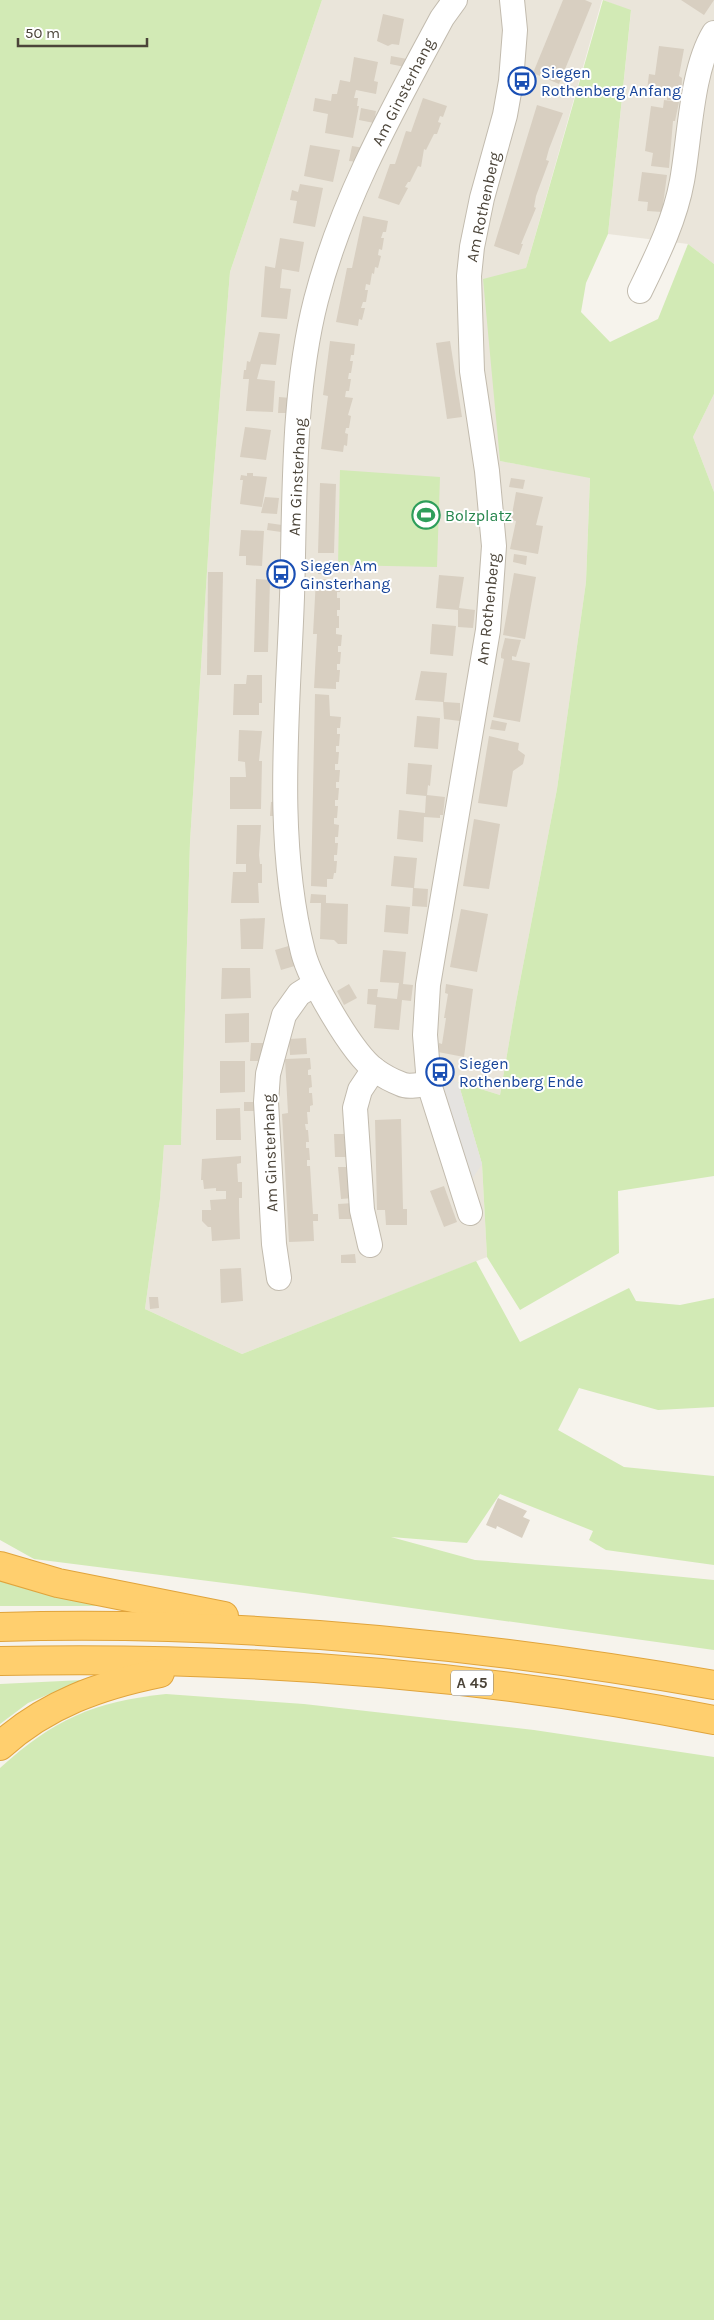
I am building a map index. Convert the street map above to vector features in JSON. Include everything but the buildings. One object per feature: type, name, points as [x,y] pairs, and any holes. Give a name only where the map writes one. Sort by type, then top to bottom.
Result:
[{"type":"highway","points":[[0,1566],[58,1583],[314,1634]]},
{"type":"highway","name":"A 45","points":[[0,1627],[171,1628],[314,1634],[522,1654],[714,1685]]},
{"type":"highway","name":"A 45","points":[[0,1661],[227,1665],[379,1674],[511,1688],[605,1701],[714,1720]]},
{"type":"highway","points":[[0,1746],[40,1716],[78,1695],[161,1673],[227,1665]]},
{"type":"street","name":"Am Ginsterhang","points":[[430,1084],[404,1086],[374,1069],[358,1052],[333,1015],[315,984],[303,954],[290,890],[287,833],[293,522],[303,378],[315,304],[330,249],[350,196],[433,34],[455,0]]},
{"type":"street","name":"Am Rothenberg","points":[[470,1213],[430,1084],[425,1035],[428,985],[488,630],[494,546],[487,471],[472,372],[469,276],[472,247],[482,198],[505,115],[511,81],[515,30],[512,0]]},
{"type":"street","points":[[640,291],[663,244],[682,184],[700,62],[714,34]]},
{"type":"street","name":"Am Ginsterhang","points":[[279,1278],[274,1244],[266,1102],[268,1074],[284,1015],[299,994],[315,984]]},
{"type":"street","points":[[370,1245],[362,1210],[355,1108],[360,1090],[374,1069]]},
{"type":"shaded area","points":[[322,0],[602,0],[526,268],[500,461],[590,477],[586,582],[557,789],[500,1095],[458,1082],[482,1164],[487,1257],[242,1354],[145,1309],[160,1199],[164,1145],[181,1144],[190,842],[211,508],[230,272]]},
{"type":"shaded area","points":[[603,0],[714,0],[714,264],[688,244],[608,234],[631,11]]},
{"type":"shaded area","points":[[714,394],[714,492],[693,437]]},
{"type":"shaded area","points":[[440,1077],[458,1082],[482,1164],[472,1179]]},
{"type":"green space","points":[[0,0],[322,0],[230,272],[211,508],[190,842],[181,1145],[164,1145],[160,1199],[145,1309],[242,1354],[476,1261],[520,1342],[629,1288],[636,1301],[680,1305],[714,1298],[714,1407],[658,1410],[579,1388],[558,1430],[624,1467],[714,1476],[714,1565],[606,1550],[589,1540],[593,1531],[500,1494],[467,1543],[391,1537],[475,1560],[714,1580],[714,1650],[304,1593],[34,1559],[0,1540]]},
{"type":"green space","points":[[603,0],[631,10],[608,234],[586,283],[581,312],[610,342],[658,319],[688,244],[714,264],[714,394],[693,437],[714,492],[714,1176],[618,1191],[619,1253],[520,1310],[487,1257],[482,1164],[458,1082],[500,1095],[557,789],[586,582],[590,478],[500,461],[483,279],[526,268]]},
{"type":"green space","points":[[340,470],[440,477],[437,567],[338,565]]},
{"type":"green space","points":[[0,1571],[143,1606],[0,1606]]},
{"type":"green space","points":[[83,1680],[28,1703],[0,1724],[0,1684]]},
{"type":"green space","points":[[166,1694],[304,1704],[534,1730],[714,1757],[714,2320],[0,2320],[0,1768],[38,1737],[76,1716],[117,1702]]},
{"type":"place","name":"Siegen Rothenberg Anfang","points":[[522,81]]},
{"type":"place","name":"Bolzplatz","points":[[426,515]]},
{"type":"place","name":"Siegen Am Ginsterhang","points":[[281,574]]},
{"type":"place","name":"Siegen Rothenberg Ende","points":[[440,1072]]}]
